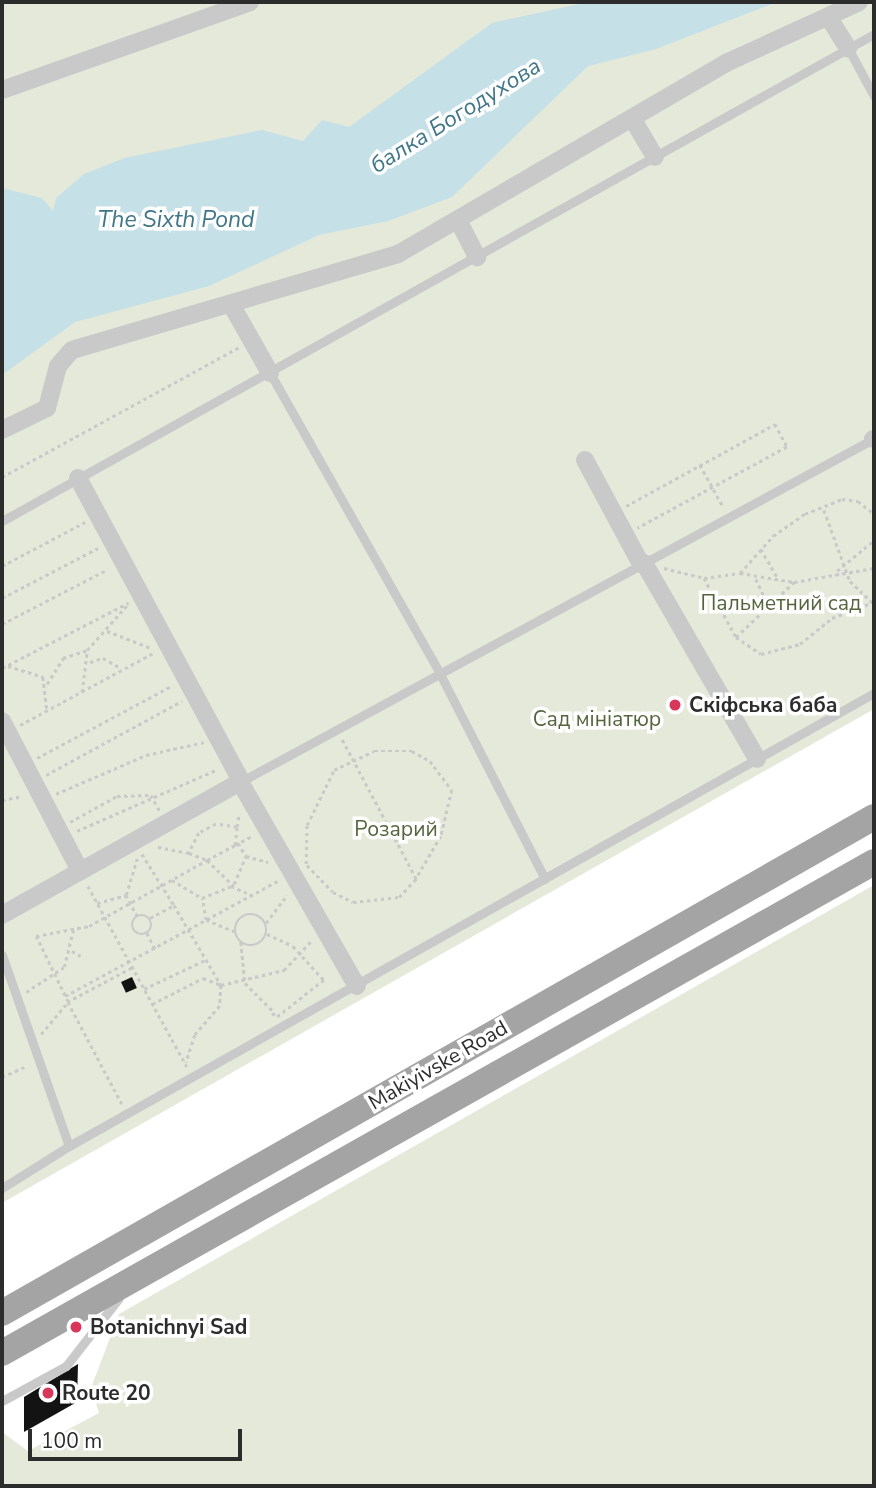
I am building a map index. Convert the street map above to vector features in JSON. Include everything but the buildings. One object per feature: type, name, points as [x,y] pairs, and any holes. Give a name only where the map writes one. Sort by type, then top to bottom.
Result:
[{"type":"main road","name":"Makiyivske Road","points":[[2,1313],[874,817]]},
{"type":"main road","name":"Makiyivske Road","points":[[2,1353],[874,862]]},
{"type":"street","points":[[2,90],[250,2]]},
{"type":"street","points":[[2,430],[47,408],[58,366],[72,350],[144,325],[232,306],[324,271],[380,262],[458,220],[747,52],[829,18],[859,2]]},
{"type":"street","points":[[829,18],[848,48]]},
{"type":"street","points":[[632,118],[655,156]]},
{"type":"street","points":[[458,220],[477,257]]},
{"type":"street","points":[[232,306],[270,373]]},
{"type":"street","points":[[585,460],[757,759]]},
{"type":"street","points":[[78,478],[122,562],[135,599],[162,648],[190,686],[279,851],[299,873],[322,925],[357,986]]},
{"type":"street","points":[[5,726],[80,870]]},
{"type":"street","points":[[2,915],[241,782]]},
{"type":"lane","points":[[2,521],[874,34]]},
{"type":"lane","points":[[848,48],[874,96]]},
{"type":"lane","points":[[270,373],[440,674],[545,879]]},
{"type":"lane","points":[[241,782],[874,439]]},
{"type":"lane","points":[[2,1188],[69,1146],[278,1027],[357,986],[874,693]]},
{"type":"lane","points":[[2,955],[69,1146]]},
{"type":"lane","points":[[2,1401],[66,1366],[134,1278]]},
{"type":"path","points":[[2,477],[103,426],[134,401],[192,376],[222,353],[253,342]]},
{"type":"path","points":[[614,512],[775,424],[787,447],[626,534]]},
{"type":"path","points":[[700,465],[728,517]]},
{"type":"path","points":[[740,573],[760,548],[805,514],[824,510],[842,499],[858,501],[874,514]]},
{"type":"path","points":[[824,510],[860,594],[874,603]]},
{"type":"path","points":[[2,566],[98,515]]},
{"type":"path","points":[[837,571],[874,540]]},
{"type":"path","points":[[2,598],[111,541]]},
{"type":"path","points":[[760,548],[778,579]]},
{"type":"path","points":[[2,624],[122,562]]},
{"type":"path","points":[[643,563],[704,578],[740,573],[755,579],[794,582],[837,571],[874,568]]},
{"type":"path","points":[[704,578],[736,637],[772,654],[800,644],[832,618],[874,603]]},
{"type":"path","points":[[755,579],[769,607]]},
{"type":"path","points":[[736,637],[794,582]]},
{"type":"path","points":[[47,711],[47,684],[64,658],[87,649],[135,599]]},
{"type":"path","points":[[2,668],[135,599]]},
{"type":"path","points":[[107,631],[162,648]]},
{"type":"path","points":[[5,726],[47,711],[162,648]]},
{"type":"path","points":[[82,692],[90,662],[87,649]]},
{"type":"path","points":[[90,662],[103,658],[123,669]]},
{"type":"path","points":[[6,666],[29,668],[47,684]]},
{"type":"path","points":[[25,765],[190,686]]},
{"type":"path","points":[[39,792],[190,686]]},
{"type":"path","points":[[336,731],[353,757],[416,879]]},
{"type":"path","points":[[2,800],[39,792],[146,755],[217,736]]},
{"type":"path","points":[[267,934],[266,923],[299,873],[303,840],[324,785],[353,757],[412,751],[430,761],[452,790],[441,836],[416,879],[399,897],[354,902],[299,873]]},
{"type":"path","points":[[151,795],[117,796],[61,827],[92,829],[151,795],[233,764]]},
{"type":"path","points":[[151,795],[167,822]]},
{"type":"path","points":[[189,853],[199,833],[223,823],[237,827],[237,844],[246,856],[270,862],[279,851]]},
{"type":"path","points":[[127,1113],[53,974],[36,936],[73,930],[104,917],[266,828]]},
{"type":"path","points":[[185,1064],[195,1035],[220,1006],[221,985],[137,846],[189,853],[207,860],[234,885],[252,896]]},
{"type":"path","points":[[140,851],[126,895],[137,916],[134,930],[147,933]]},
{"type":"path","points":[[202,898],[234,885],[246,856]]},
{"type":"path","points":[[80,870],[192,1076]]},
{"type":"path","points":[[65,996],[299,873]]},
{"type":"path","points":[[172,880],[202,898],[206,920]]},
{"type":"path","points":[[97,903],[126,895]]},
{"type":"path","points":[[137,916],[150,918],[174,905]]},
{"type":"path","points":[[235,932],[246,914],[266,923]]},
{"type":"path","points":[[150,918],[147,933],[155,949]]},
{"type":"path","points":[[206,920],[235,932],[241,942],[245,983],[275,1013],[278,1027]]},
{"type":"path","points":[[152,1004],[203,978],[221,985],[245,983],[284,970],[322,925]]},
{"type":"path","points":[[18,998],[53,974],[72,951],[73,930]]},
{"type":"path","points":[[241,942],[254,946],[267,934]]},
{"type":"path","points":[[264,1023],[275,1013],[313,994],[324,980],[299,952],[267,934]]},
{"type":"path","points":[[72,951],[81,953]]},
{"type":"path","points":[[144,989],[206,960]]},
{"type":"path","points":[[34,1044],[68,1002],[132,968]]},
{"type":"path","points":[[2,1077],[39,1060]]},
{"type":"green space","points":[[2,2],[874,2],[874,709],[2,1203]]},
{"type":"green space","points":[[874,885],[874,1486],[2,1486],[2,1432],[28,1451],[99,1413],[91,1388],[119,1314]]},
{"type":"water","name":"The Sixth Pond","points":[[588,2],[777,2],[656,49],[588,66],[452,197],[388,221],[319,235],[209,286],[75,322],[2,375],[2,188],[42,198],[53,211],[56,198],[84,174],[124,158],[262,130],[303,141],[322,120],[349,127],[492,23]]},
{"type":"place","name":"Скіфська баба","points":[[675,705]]},
{"type":"place","name":"Botanichnyi Sad","points":[[76,1327]]},
{"type":"place","name":"Route 20","points":[[48,1393]]},
{"type":"water label","name":"балка Богодухова","points":[[456,116]]},
{"type":"park label","name":"Пальметний сад","points":[[781,603]]},
{"type":"park label","name":"Сад мініатюр","points":[[597,719]]},
{"type":"park label","name":"Розарий","points":[[396,829]]}]
